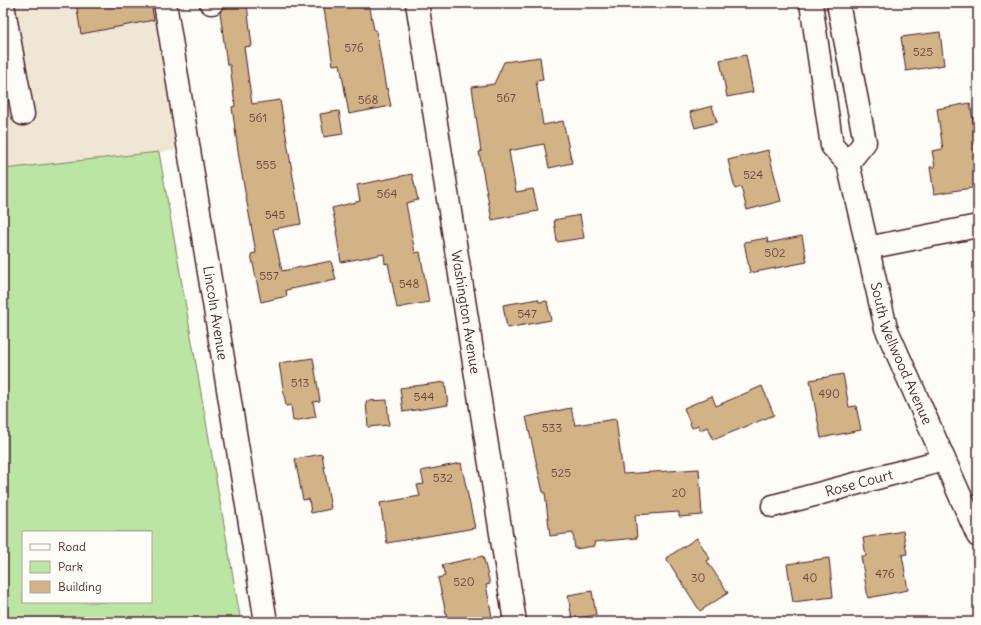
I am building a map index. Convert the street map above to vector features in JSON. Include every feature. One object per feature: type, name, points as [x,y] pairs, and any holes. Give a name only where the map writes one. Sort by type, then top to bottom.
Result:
[{"type":"street","name":"Lincoln Avenue","points":[[165,3],[266,622]]},
{"type":"street","name":"Washington Avenue","points":[[417,3],[515,622]]},
{"type":"street","points":[[811,3],[832,146],[848,163],[865,142],[838,3]]},
{"type":"street","points":[[3,5],[23,114]]},
{"type":"street","name":"South Wellwood Avenue","points":[[848,163],[886,328],[978,536]]},
{"type":"street","points":[[867,248],[978,226]]},
{"type":"street","name":"Rose Court","points":[[773,506],[944,460]]},
{"type":"shaded area","points":[[3,3],[156,3],[179,150],[3,169]]},
{"type":"green space","points":[[159,152],[241,622],[3,622],[3,169]]},
{"type":"building","points":[[76,3],[151,3],[154,20],[81,34]]},
{"type":"building","points":[[323,3],[369,3],[374,30],[376,30],[386,89],[387,88],[391,106],[349,114],[340,64],[333,65]]},
{"type":"building","points":[[247,5],[252,46],[244,47],[252,104],[280,100],[301,224],[273,229],[282,271],[331,261],[336,280],[286,290],[287,296],[261,302],[251,254],[256,253],[239,158],[232,107],[235,106],[230,65],[227,65],[220,12],[223,8]]},
{"type":"building","points":[[940,32],[944,65],[906,71],[901,37]]},
{"type":"building","points":[[746,55],[753,92],[727,97],[720,60]]},
{"type":"building","points":[[540,57],[543,80],[536,81],[543,125],[563,121],[572,163],[549,168],[544,144],[509,151],[516,192],[533,189],[538,211],[492,220],[479,152],[481,152],[472,87],[494,84],[504,62]]},
{"type":"building","points":[[970,103],[978,149],[978,187],[934,194],[930,167],[935,167],[932,151],[943,149],[937,109]]},
{"type":"building","points":[[712,106],[717,122],[695,128],[690,112]]},
{"type":"building","points":[[339,111],[343,134],[324,137],[320,114]]},
{"type":"building","points":[[768,150],[781,201],[747,210],[741,187],[735,189],[728,160]]},
{"type":"building","points":[[412,174],[418,200],[406,203],[415,253],[420,252],[429,302],[397,308],[388,263],[385,264],[384,254],[341,262],[332,208],[360,201],[357,185]]},
{"type":"building","points":[[580,215],[584,238],[557,242],[554,220]]},
{"type":"building","points":[[802,236],[807,262],[750,273],[744,242],[767,238],[768,243]]},
{"type":"building","points":[[538,299],[539,302],[547,301],[551,320],[507,328],[503,305]]},
{"type":"building","points":[[313,358],[320,401],[313,402],[316,417],[293,421],[291,405],[286,406],[279,363]]},
{"type":"building","points":[[843,374],[849,407],[856,406],[861,430],[821,438],[810,380]]},
{"type":"building","points":[[445,382],[448,405],[403,412],[400,388]]},
{"type":"building","points":[[762,386],[774,415],[713,440],[708,427],[700,430],[698,425],[692,428],[684,408],[712,396],[716,406]]},
{"type":"building","points":[[387,400],[389,425],[368,427],[366,401]]},
{"type":"building","points":[[571,408],[575,425],[616,419],[623,474],[699,469],[702,515],[679,517],[679,512],[635,515],[637,538],[594,542],[595,546],[575,549],[573,533],[550,536],[545,492],[543,492],[526,417]]},
{"type":"building","points":[[322,454],[331,509],[311,513],[309,499],[303,500],[295,459]]},
{"type":"building","points":[[461,463],[475,528],[387,543],[380,503],[420,496],[417,485],[424,484],[421,471]]},
{"type":"building","points":[[903,531],[907,554],[902,555],[908,590],[868,598],[861,556],[866,556],[863,538]]},
{"type":"building","points":[[697,538],[710,559],[707,561],[728,593],[700,611],[666,558]]},
{"type":"building","points":[[483,556],[490,584],[486,585],[493,622],[448,622],[438,578],[445,576],[442,565]]},
{"type":"building","points":[[829,558],[833,597],[793,602],[787,564]]},
{"type":"building","points":[[592,591],[596,615],[572,619],[568,595]]}]
